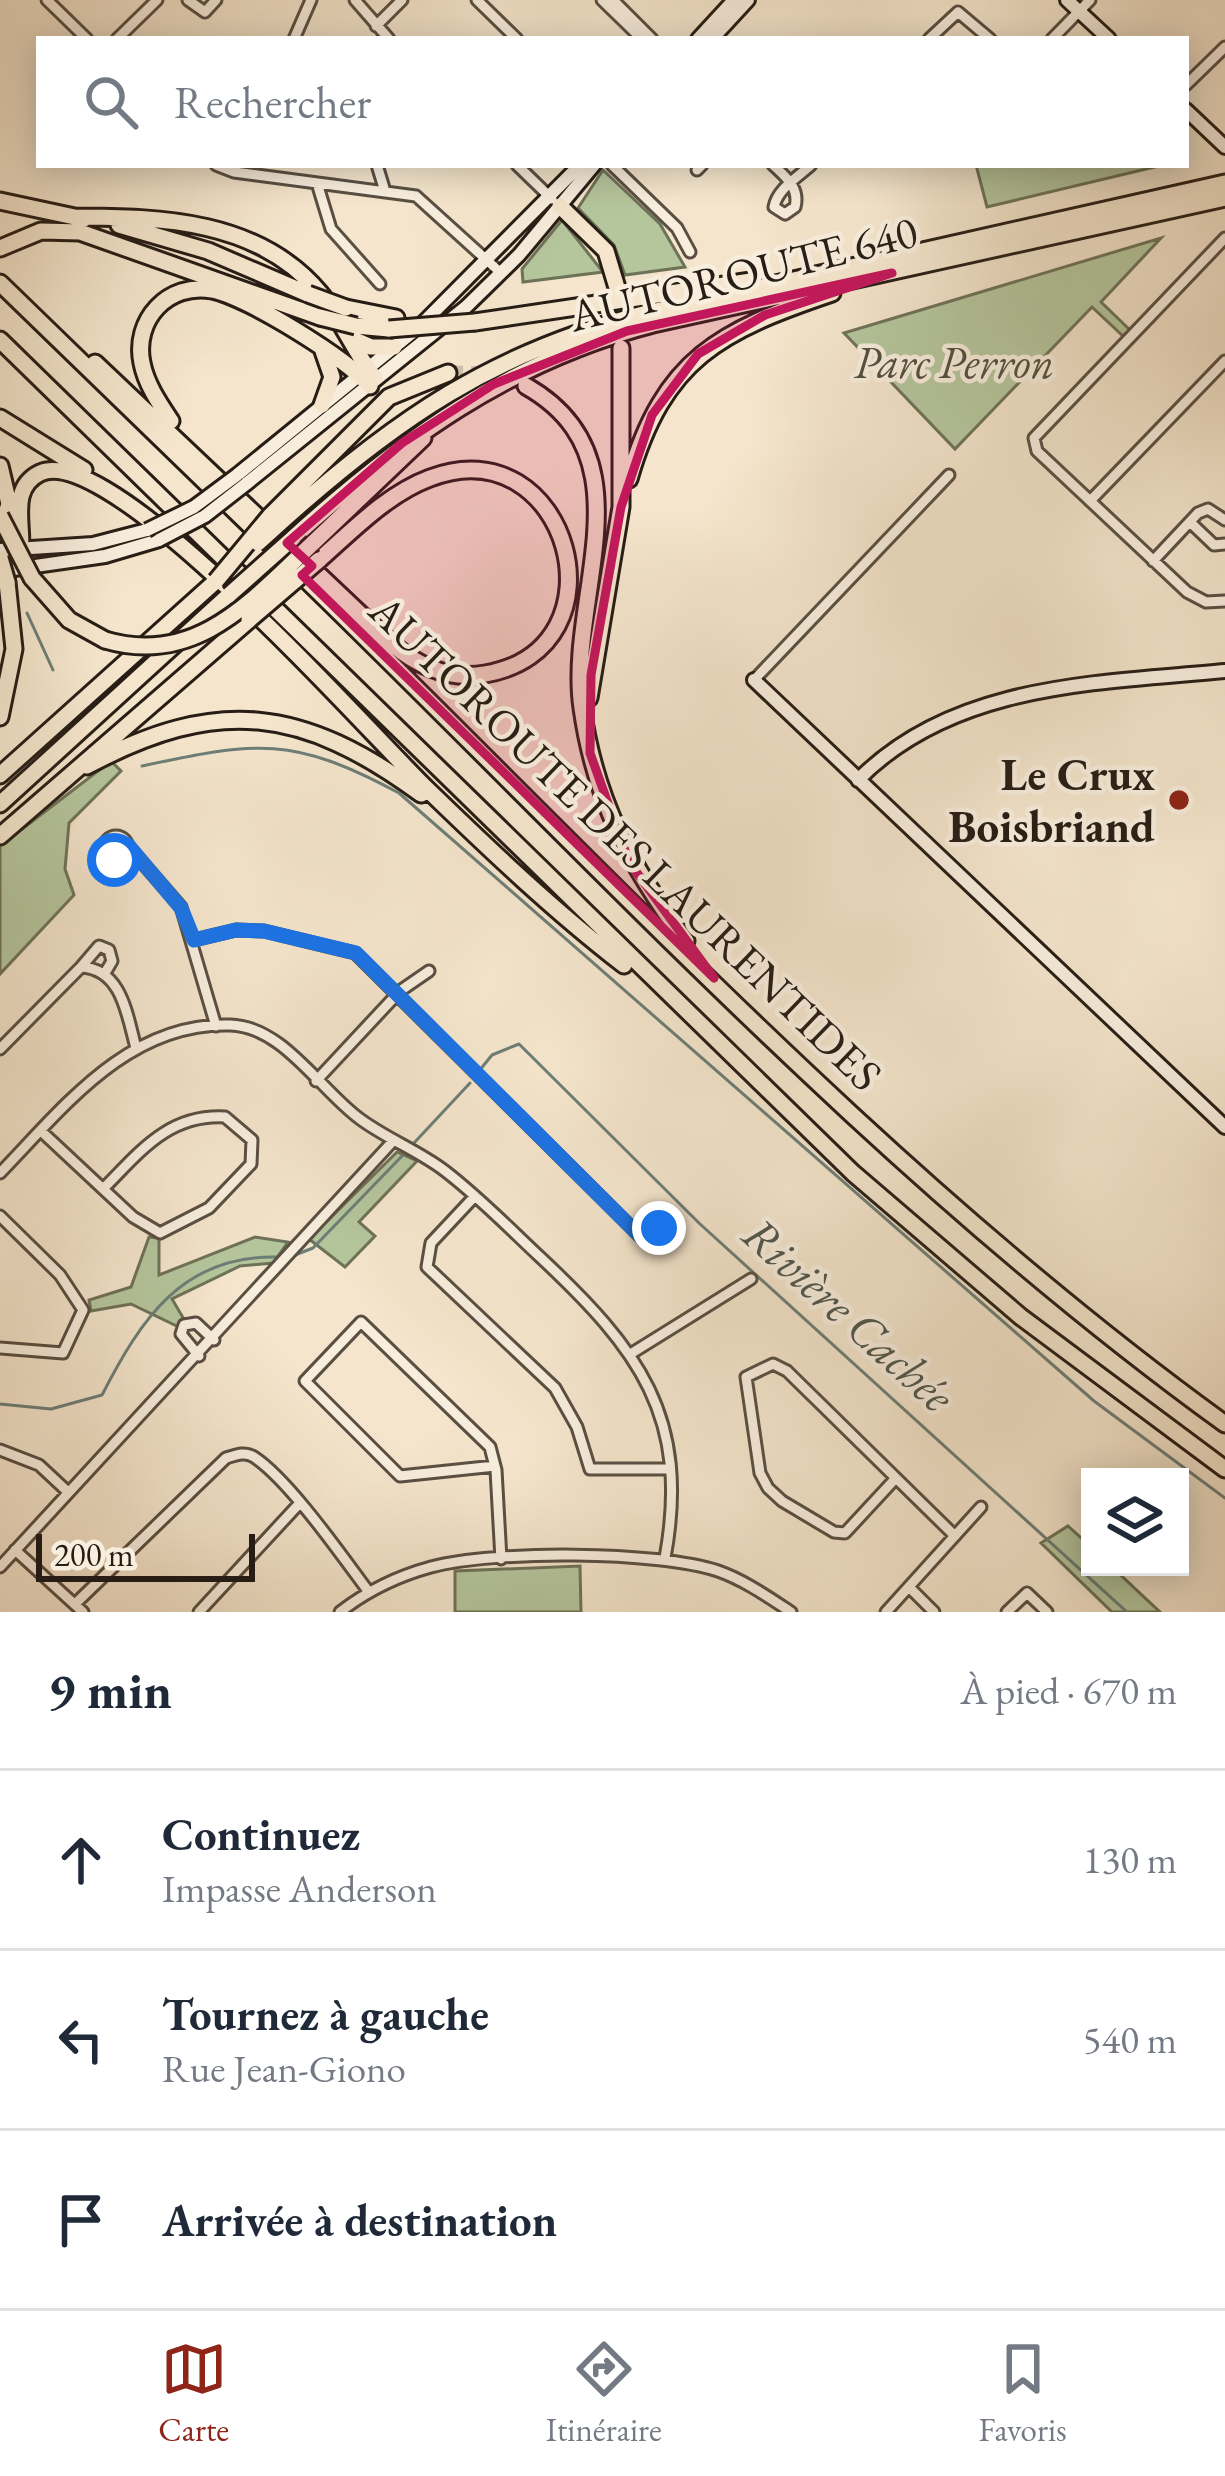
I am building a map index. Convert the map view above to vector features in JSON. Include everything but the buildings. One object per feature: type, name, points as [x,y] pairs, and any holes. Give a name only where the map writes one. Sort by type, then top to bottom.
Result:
[{"type":"highway","name":"AUTOROUTE 640","points":[[274,520],[385,433],[499,364],[619,320],[1225,183]]},
{"type":"highway","name":"AUTOROUTE 640","points":[[0,804],[383,458],[460,403],[539,363],[627,331],[1225,198]]},
{"type":"highway","points":[[0,201],[181,242],[392,324]]},
{"type":"highway","points":[[555,202],[605,251],[618,291]]},
{"type":"highway","points":[[74,218],[179,222],[245,238],[308,280],[371,347],[394,347]]},
{"type":"highway","points":[[0,248],[40,231],[80,232],[353,332],[392,324],[438,327],[822,273]]},
{"type":"highway","points":[[586,731],[594,653],[621,507],[652,415],[698,354],[753,320],[892,273]]},
{"type":"highway","name":"AUTOROUTE DES LAURENTIDES","points":[[0,283],[975,1228],[1225,1422]]},
{"type":"highway","points":[[185,444],[152,391],[141,361],[143,328],[164,300],[191,290],[220,292],[369,377]]},
{"type":"highway","points":[[0,836],[87,766],[249,620],[319,560],[413,485],[444,473],[481,472],[516,483],[547,509],[566,547],[569,587],[556,625],[520,662],[474,676],[427,668],[392,644],[185,444],[127,388],[32,314]]},
{"type":"highway","points":[[353,332],[369,377]]},
{"type":"highway","name":"AUTOROUTE DES LAURENTIDES","points":[[0,340],[679,1006],[934,1246],[1225,1469]]},
{"type":"highway","points":[[621,347],[621,507]]},
{"type":"highway","points":[[322,405],[332,377],[323,351]]},
{"type":"highway","points":[[0,775],[216,581],[389,397],[417,381],[448,374]]},
{"type":"highway","points":[[526,386],[568,420],[593,475],[597,523],[580,678],[598,789],[622,848],[714,978]]},
{"type":"highway","points":[[0,516],[32,578],[70,620],[104,640],[153,648],[204,635],[241,610],[460,403]]},
{"type":"highway","points":[[0,418],[216,553]]},
{"type":"highway","points":[[0,466],[9,504],[0,532]]},
{"type":"highway","points":[[0,717],[14,649],[0,556],[19,557],[20,497],[39,474],[72,474],[201,560],[464,825],[592,940],[679,1006]]},
{"type":"highway","points":[[87,766],[181,724],[230,718],[276,722],[353,748],[464,825]]},
{"type":"street","points":[[47,0],[84,36]]},
{"type":"street","points":[[120,36],[157,0]]},
{"type":"street","points":[[188,0],[205,12],[216,0]]},
{"type":"street","points":[[295,36],[311,0]]},
{"type":"street","points":[[355,0],[386,36]]},
{"type":"street","points":[[376,26],[402,0]]},
{"type":"street","points":[[477,0],[514,36]]},
{"type":"street","points":[[602,0],[639,36]]},
{"type":"street","points":[[614,0],[649,36]]},
{"type":"street","points":[[701,36],[734,0]]},
{"type":"street","points":[[715,36],[748,0]]},
{"type":"street","points":[[1067,0],[1106,36]]},
{"type":"street","points":[[1055,36],[1090,0]]},
{"type":"street","points":[[932,36],[958,12],[986,36]]},
{"type":"street","points":[[1189,84],[1222,56]]},
{"type":"street","points":[[1189,113],[1225,147]]},
{"type":"street","points":[[378,168],[384,188]]},
{"type":"street","points":[[520,168],[555,202]]},
{"type":"street","points":[[22,549],[93,544],[147,530],[242,480],[501,273],[578,168]]},
{"type":"street","points":[[3,576],[159,540],[205,516],[322,405],[369,377],[394,347],[591,168]]},
{"type":"street","points":[[615,168],[671,222],[690,251]]},
{"type":"street","points":[[776,168],[791,183],[808,168]]},
{"type":"street","points":[[236,169],[416,196],[501,273]]},
{"type":"street","points":[[317,183],[331,229],[380,284]]},
{"type":"street","points":[[1225,238],[1034,438],[1037,451],[1187,592],[1205,602],[1225,601]]},
{"type":"street","points":[[1090,501],[1225,361]]},
{"type":"street","points":[[949,475],[754,680],[1225,1127]]},
{"type":"street","points":[[1153,561],[1208,509],[1225,520]]},
{"type":"street","points":[[1191,523],[1214,545],[1225,544]]},
{"type":"street","points":[[858,780],[929,728],[1006,698],[1225,671]]},
{"type":"street","points":[[128,845],[170,893],[194,940],[216,1026]]},
{"type":"street","points":[[194,940],[236,930],[264,931],[356,953],[400,991],[470,1072],[643,1239],[659,1230]]},
{"type":"street","points":[[0,1049],[99,946],[109,950],[112,961],[105,973]]},
{"type":"street","points":[[81,967],[105,973],[123,1001],[136,1048]]},
{"type":"street","points":[[316,1081],[400,991],[429,970]]},
{"type":"street","points":[[0,1173],[99,1072],[136,1048],[216,1026],[264,1034],[393,1141],[442,1168],[476,1196],[592,1306],[632,1353],[650,1389],[670,1469],[673,1500],[665,1558]]},
{"type":"street","points":[[40,1131],[148,1231],[160,1233],[209,1208],[251,1164],[252,1140],[225,1117],[186,1120],[165,1128],[103,1189]]},
{"type":"street","points":[[0,1567],[393,1141]]},
{"type":"street","points":[[476,1196],[431,1243],[427,1267],[555,1388],[577,1427],[590,1469],[670,1469]]},
{"type":"street","points":[[0,1216],[61,1276],[83,1310],[64,1354],[0,1348]]},
{"type":"street","points":[[632,1353],[752,1279]]},
{"type":"street","points":[[495,1466],[400,1476],[304,1381],[362,1322],[490,1447],[495,1466],[501,1559]]},
{"type":"street","points":[[200,1355],[181,1334],[184,1325],[196,1323],[214,1340]]},
{"type":"street","points":[[895,1479],[845,1533],[782,1502],[760,1473],[746,1377],[773,1364],[787,1371],[955,1535]]},
{"type":"street","points":[[0,1450],[39,1465],[68,1492]]},
{"type":"street","points":[[15,1550],[79,1608],[226,1458],[255,1458],[368,1591]]},
{"type":"street","points":[[199,1612],[298,1505]]},
{"type":"street","points":[[886,1612],[981,1507]]},
{"type":"street","points":[[340,1612],[368,1591],[433,1566],[501,1559],[665,1558],[720,1572],[791,1612]]},
{"type":"street","points":[[909,1587],[934,1612]]},
{"type":"street","points":[[1007,1612],[1027,1593],[1047,1612]]},
{"type":"highlighted area","points":[[892,273],[765,315],[698,354],[652,415],[621,507],[591,675],[590,753],[629,862],[714,978],[302,575],[312,566],[287,543],[402,443],[494,384],[627,331]]},
{"type":"green space","points":[[977,168],[1150,168],[987,207]]},
{"type":"green space","points":[[603,170],[660,224],[685,267],[625,275],[614,245],[578,208]]},
{"type":"green space","points":[[562,220],[603,272],[523,282],[522,269]]},
{"type":"green space","name":"Parc Perron","points":[[1161,238],[1101,302],[1131,331],[1123,336],[1092,307],[955,449],[844,333]]},
{"type":"green space","points":[[111,761],[121,771],[69,823],[65,869],[74,895],[0,974],[0,846]]},
{"type":"green space","points":[[397,1152],[417,1161],[359,1222],[375,1236],[345,1267],[309,1239]]},
{"type":"green space","points":[[149,1237],[159,1238],[159,1275],[255,1237],[288,1242],[273,1263],[240,1266],[172,1299],[185,1321],[181,1328],[131,1304],[91,1311],[89,1300],[131,1287]]},
{"type":"green space","points":[[1068,1526],[1081,1538],[1081,1576],[1122,1576],[1160,1612],[1112,1612],[1041,1543]]},
{"type":"green space","points":[[580,1566],[581,1612],[455,1612],[455,1571]]},
{"type":"waterway","points":[[27,613],[53,670]]},
{"type":"waterway","points":[[142,766],[216,752],[274,749],[330,761],[399,793],[1094,1401],[1225,1498]]},
{"type":"waterway","name":"Rivière Cachée","points":[[479,1071],[492,1055],[519,1044],[700,1224],[1127,1612]]},
{"type":"waterway","name":"Rivière Cachée","points":[[414,1143],[470,1083]]},
{"type":"waterway","name":"Rivière Cachée","points":[[295,1255],[313,1248],[402,1156]]},
{"type":"waterway","name":"Rivière Cachée","points":[[0,1404],[51,1409],[102,1395],[133,1341],[169,1296],[216,1267],[279,1257]]},
{"type":"tunnel","points":[[448,373],[489,374]]},
{"type":"place","name":"Le Crux Boisbriand","points":[[1179,800]]},
{"type":"route","points":[[114,860],[125,856],[128,845],[181,908],[194,940],[236,930],[264,931],[356,953],[400,991],[470,1072],[643,1239],[650,1240],[659,1228]]}]
